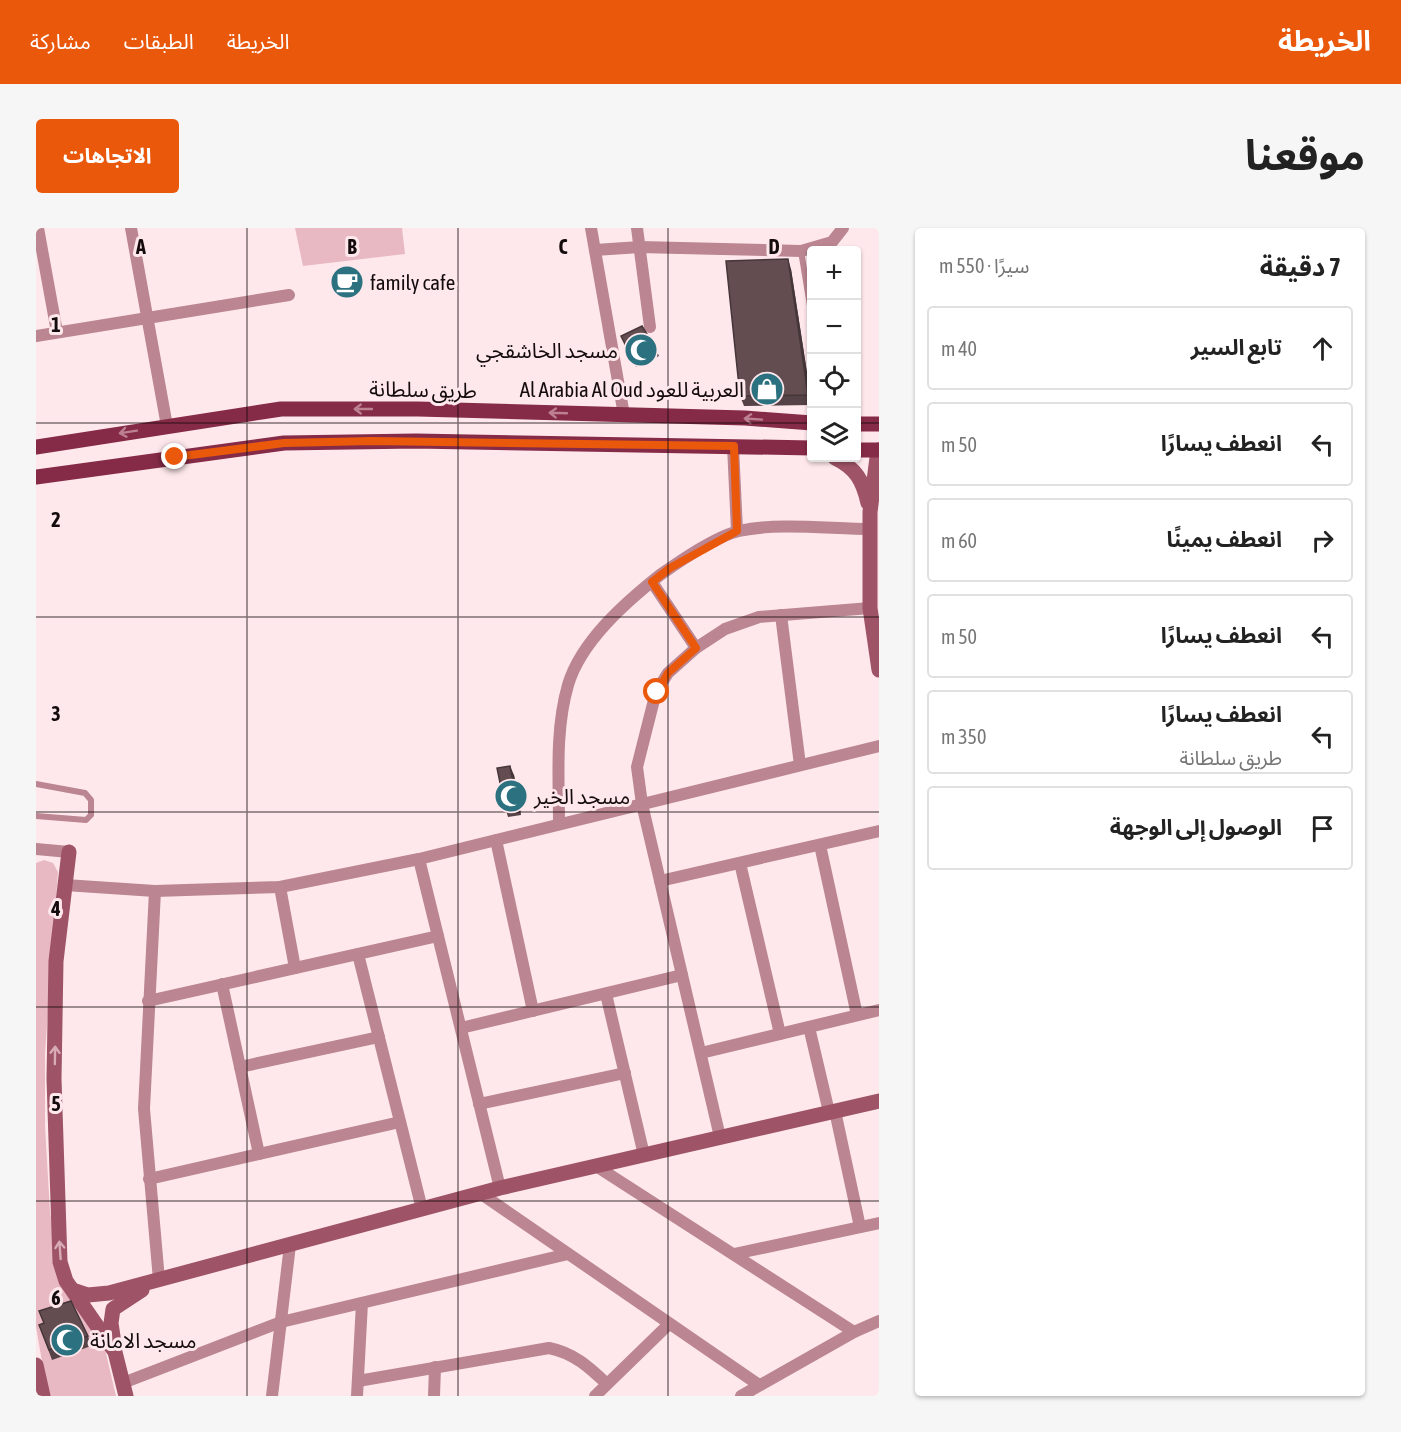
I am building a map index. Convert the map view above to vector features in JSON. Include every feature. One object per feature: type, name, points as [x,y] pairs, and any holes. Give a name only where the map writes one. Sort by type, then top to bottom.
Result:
[{"type":"main road","name":"طريق سلطانة","points":[[36,447],[281,409],[418,408],[807,423]]},
{"type":"main road","points":[[861,424],[879,424]]},
{"type":"main road","points":[[36,477],[284,443],[416,441],[807,448]]},
{"type":"main road","points":[[861,450],[878,450]]},
{"type":"street","points":[[38,228],[57,332]]},
{"type":"street","points":[[130,228],[167,426]]},
{"type":"street","points":[[591,228],[624,415]]},
{"type":"street","points":[[637,228],[650,327]]},
{"type":"street","points":[[595,250],[640,247],[801,252],[832,242],[843,228]]},
{"type":"street","points":[[36,336],[289,295]]},
{"type":"street","points":[[734,446],[737,531]]},
{"type":"street","points":[[870,512],[878,468],[878,450]]},
{"type":"street","points":[[842,462],[852,468],[863,481],[870,512],[875,574],[870,608],[879,669]]},
{"type":"street","points":[[559,824],[559,739],[568,683],[594,637],[628,600],[706,546],[737,531],[762,528],[871,529]]},
{"type":"street","points":[[652,582],[696,648]]},
{"type":"street","points":[[720,1137],[642,804],[637,767],[657,692],[668,673],[696,648],[725,629],[759,617],[870,608]]},
{"type":"street","points":[[781,615],[800,765]]},
{"type":"street","points":[[65,885],[155,891],[280,887],[419,859],[879,746]]},
{"type":"street","points":[[660,881],[879,831]]},
{"type":"street","points":[[496,840],[533,1011]]},
{"type":"street","points":[[820,845],[857,1015]]},
{"type":"street","points":[[36,849],[69,852],[57,961],[56,1186],[60,1262],[66,1281],[115,1352]]},
{"type":"street","points":[[419,859],[500,1188]]},
{"type":"street","points":[[740,863],[780,1034]]},
{"type":"street","points":[[280,887],[295,968]]},
{"type":"street","points":[[155,891],[144,1109],[159,1280]]},
{"type":"street","points":[[148,1001],[438,936]]},
{"type":"street","points":[[358,954],[422,1209]]},
{"type":"street","points":[[461,1028],[682,975]]},
{"type":"street","points":[[222,984],[259,1154]]},
{"type":"street","points":[[606,994],[644,1155]]},
{"type":"street","points":[[701,1053],[879,1010]]},
{"type":"street","points":[[809,1027],[860,1227]]},
{"type":"street","points":[[240,1067],[379,1038]]},
{"type":"street","points":[[479,1104],[625,1073]]},
{"type":"street","points":[[73,1290],[88,1295],[109,1293],[500,1188],[879,1101]]},
{"type":"street","points":[[149,1179],[400,1122]]},
{"type":"street","points":[[596,1166],[854,1332]]},
{"type":"street","points":[[480,1193],[759,1385]]},
{"type":"street","points":[[734,1254],[879,1222]]},
{"type":"street","points":[[272,1396],[290,1245]]},
{"type":"street","points":[[159,1280],[128,1297],[113,1309],[111,1323],[124,1390],[281,1322],[568,1254]]},
{"type":"street","points":[[357,1396],[362,1303]]},
{"type":"street","points":[[741,1396],[854,1332],[878,1323]]},
{"type":"street","points":[[595,1396],[669,1324]]},
{"type":"street","points":[[358,1381],[549,1348],[563,1350],[583,1362],[608,1384]]},
{"type":"street","points":[[36,1365],[43,1396]]},
{"type":"street","points":[[434,1396],[435,1367]]},
{"type":"lane","points":[[801,252],[809,300]]},
{"type":"lane","points":[[36,784],[85,793],[91,800],[91,815],[86,820],[36,816]]},
{"type":"shaded area","points":[[295,228],[402,228],[405,254],[303,266]]},
{"type":"shaded area","points":[[44,860],[53,863],[58,872],[45,1054],[45,1126],[50,1212],[61,1285],[104,1345],[116,1396],[48,1396],[36,1327],[36,863]]},
{"type":"building","points":[[788,259],[807,395],[740,396],[726,261]]},
{"type":"building","name":"مسجد الخاشقجي","points":[[642,326],[656,349],[633,360],[621,336]]},
{"type":"building","name":"مسجد الخير","points":[[510,766],[517,805],[505,807],[497,768]]},
{"type":"building","name":"مسجد الامانة","points":[[71,1301],[88,1336],[49,1350],[39,1325],[44,1323],[39,1311]]},
{"type":"place","name":"family cafe","points":[[347,282]]},
{"type":"place","name":"مسجد الخاشقجي","points":[[641,350]]},
{"type":"place","name":"Al Arabia Al Oud العربية للعود","points":[[767,389]]},
{"type":"place","name":"مسجد الخير","points":[[511,796]]},
{"type":"place","name":"مسجد الامانة","points":[[67,1340]]},
{"type":"route","points":[[175,457],[284,443],[372,441],[734,446],[737,531],[715,541],[670,568],[652,582],[696,648],[668,673],[657,692]]}]
